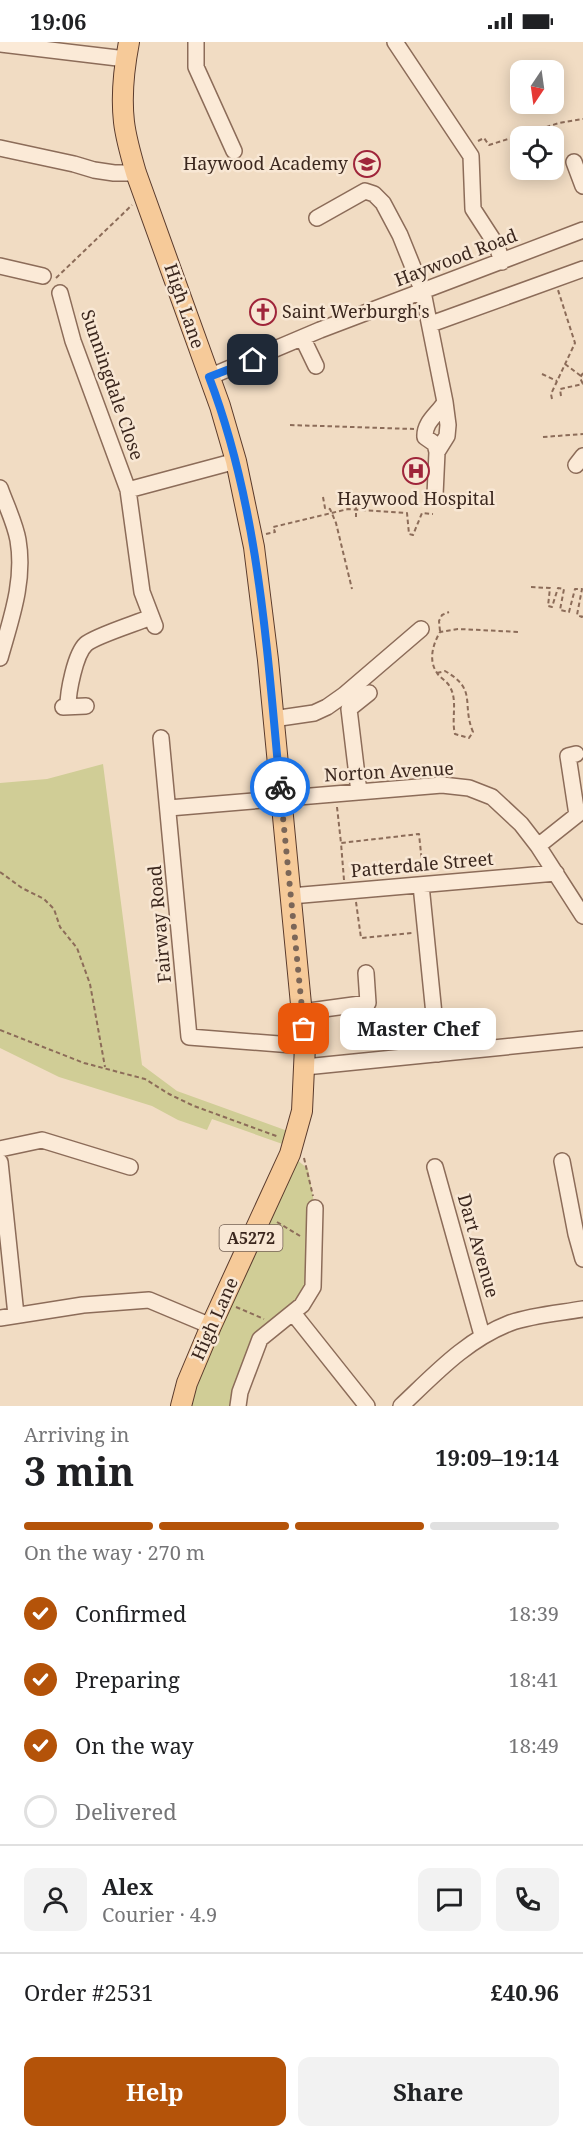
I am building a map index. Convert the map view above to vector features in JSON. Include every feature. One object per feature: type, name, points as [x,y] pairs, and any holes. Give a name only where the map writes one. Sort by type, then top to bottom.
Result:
[{"type":"main road","name":"High Lane","points":[[127,51],[124,121],[136,173],[209,377],[236,461],[252,537],[267,649],[305,1046],[302,1111],[295,1138],[211,1326],[187,1383],[181,1406]]},
{"type":"street","points":[[198,42],[196,67],[234,151]]},
{"type":"street","points":[[394,42],[471,156],[473,209],[496,246],[502,262]]},
{"type":"street","points":[[0,44],[127,51]]},
{"type":"street","points":[[0,148],[74,164],[94,171],[136,173]]},
{"type":"street","points":[[574,162],[583,186]]},
{"type":"street","points":[[317,218],[365,191],[374,194],[383,203],[400,236],[423,292],[446,402],[448,431],[436,452]]},
{"type":"street","name":"Haywood Road","points":[[209,377],[583,230]]},
{"type":"street","points":[[0,266],[35,279]]},
{"type":"street","points":[[430,324],[583,269]]},
{"type":"street","name":"Sunningdale Close","points":[[60,293],[73,340],[128,490],[142,592],[153,622],[86,644],[79,656],[66,706],[86,706]]},
{"type":"street","points":[[303,339],[316,366]]},
{"type":"street","points":[[435,495],[435,444],[425,437],[425,430],[446,402]]},
{"type":"street","points":[[128,490],[236,461]]},
{"type":"street","points":[[0,488],[18,539],[21,573],[17,598],[0,658]]},
{"type":"street","points":[[273,719],[314,713],[327,707],[421,629]]},
{"type":"street","points":[[359,792],[349,709],[369,693]]},
{"type":"street","name":"Fairway Road","points":[[161,738],[189,1037],[305,1046]]},
{"type":"street","points":[[538,846],[577,815],[568,756],[576,754]]},
{"type":"street","name":"Norton Avenue","points":[[169,808],[442,785],[469,788],[492,797],[521,824],[538,846],[583,916]]},
{"type":"street","name":"Patterdale Street","points":[[291,896],[556,873]]},
{"type":"street","points":[[423,884],[438,1054]]},
{"type":"street","points":[[302,1012],[368,1004],[366,973]]},
{"type":"street","points":[[305,1066],[583,1039]]},
{"type":"street","points":[[0,1149],[42,1140],[130,1167]]},
{"type":"street","points":[[562,1161],[583,1259]]},
{"type":"street","points":[[0,1162],[16,1315]]},
{"type":"street","name":"Dart Avenue","points":[[435,1167],[482,1335]]},
{"type":"street","points":[[238,1406],[240,1392],[260,1339],[302,1305],[314,1287],[315,1208]]},
{"type":"street","points":[[0,1318],[83,1305],[148,1300],[211,1326]]},
{"type":"street","points":[[401,1406],[461,1350],[482,1335],[513,1322],[583,1309]]},
{"type":"street","points":[[293,1312],[367,1406]]},
{"type":"path","points":[[465,148],[484,138],[489,146],[559,123],[583,119]]},
{"type":"path","points":[[60,293],[54,280],[130,206],[145,197]]},
{"type":"path","points":[[552,399],[551,394],[575,343],[555,279]]},
{"type":"path","points":[[561,396],[560,389],[583,384],[580,381],[582,374],[565,364]]},
{"type":"path","points":[[542,374],[557,381]]},
{"type":"path","points":[[290,425],[425,430]]},
{"type":"path","points":[[543,436],[583,434]]},
{"type":"path","points":[[323,496],[324,508],[330,509],[332,513],[352,589]]},
{"type":"path","points":[[356,498],[356,517]]},
{"type":"path","points":[[252,537],[275,532],[273,527],[355,510],[407,513],[409,534],[414,535],[422,513],[433,514]]},
{"type":"path","points":[[531,587],[550,588],[548,606],[552,607],[558,588],[564,589],[560,610],[569,612],[575,589],[582,590],[577,615],[582,617],[583,613]]},
{"type":"path","points":[[437,673],[445,671],[458,678],[467,693],[468,721],[473,732],[470,738],[455,734],[452,723],[454,712],[450,686],[437,673],[432,661],[434,643],[440,632],[439,621],[442,615],[449,612]]},
{"type":"path","points":[[440,632],[458,629],[520,632]]},
{"type":"path","points":[[336,794],[341,843],[361,938],[426,932]]},
{"type":"path","points":[[341,843],[419,834],[423,884]]},
{"type":"path","points":[[0,872],[22,888],[44,899],[54,909],[60,927],[77,948],[90,984],[105,1068]]},
{"type":"path","points":[[0,1030],[84,1063],[145,1079],[194,1106],[295,1138],[308,1169],[315,1208]]},
{"type":"path","points":[[263,1213],[315,1245]]},
{"type":"path","points":[[222,1302],[278,1325]]},
{"type":"shaded area","points":[[103,764],[142,1065],[177,1091],[296,1134],[291,1147],[212,1119],[207,1130],[178,1120],[152,1106],[59,1077],[0,1048],[0,783],[47,779]]},
{"type":"shaded area","points":[[290,1154],[308,1169],[315,1208],[313,1287],[260,1339],[238,1406],[181,1406]]},
{"type":"way so far","points":[[280,787],[304,1029]]},
{"type":"place","name":"Haywood Academy","points":[[367,164]]},
{"type":"place","name":"Saint Werburgh's","points":[[263,312]]},
{"type":"place","name":"Haywood Hospital","points":[[416,471]]},
{"type":"place","name":"Master Chef","points":[[304,1029]]},
{"type":"route","points":[[253,360],[209,377],[236,461],[254,547],[280,787]]}]
